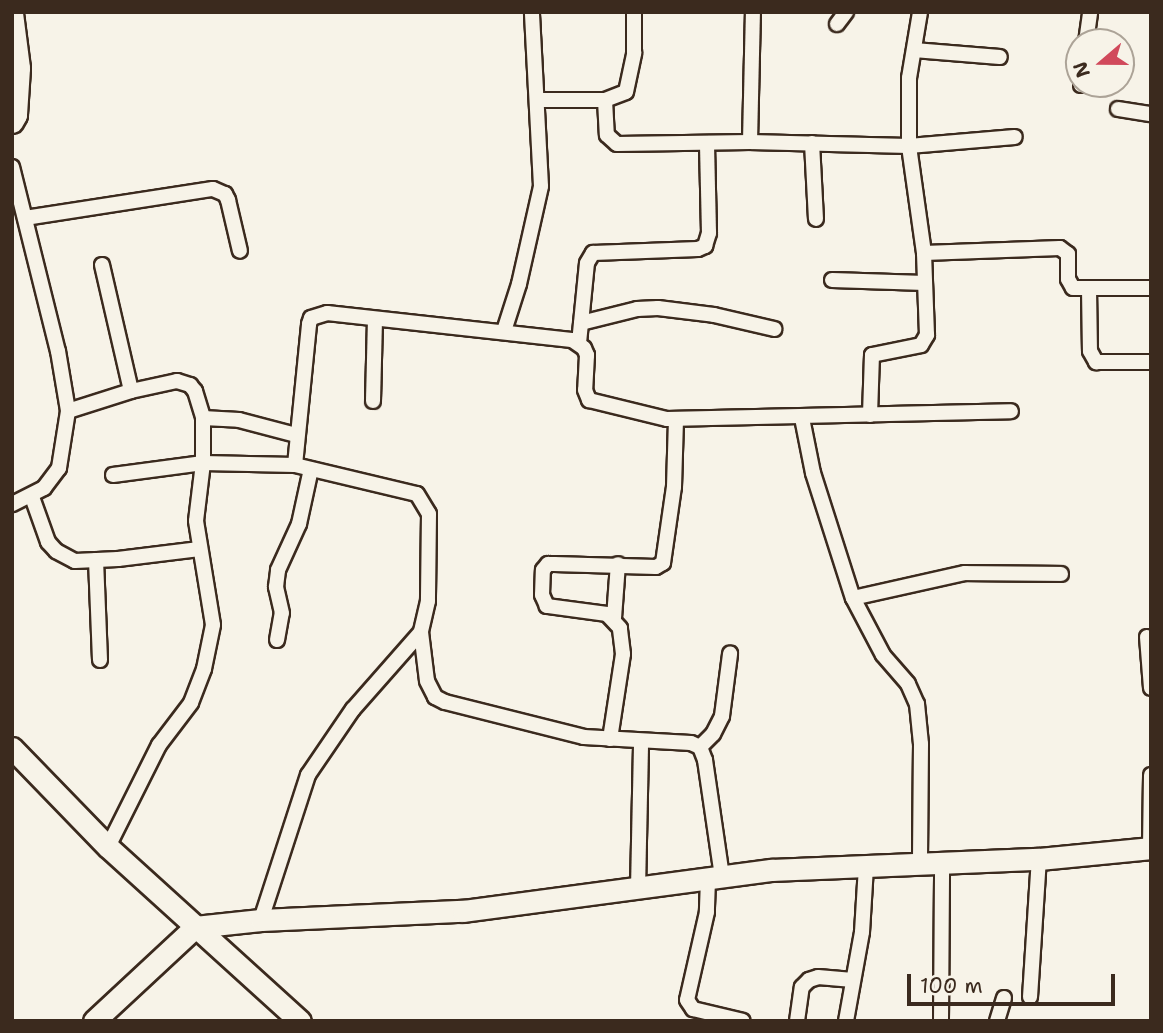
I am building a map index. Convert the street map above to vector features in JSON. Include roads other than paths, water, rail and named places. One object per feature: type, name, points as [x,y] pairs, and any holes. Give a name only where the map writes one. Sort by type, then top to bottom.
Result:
[{"type":"street","points":[[504,331],[519,284],[541,186],[539,100],[532,12]]},
{"type":"street","points":[[539,100],[605,100],[626,92],[631,81],[634,12]]},
{"type":"street","points":[[750,142],[753,12]]},
{"type":"street","points":[[870,415],[872,355],[921,345],[927,340],[924,253],[909,146],[908,96],[920,12]]},
{"type":"street","points":[[12,13],[19,68],[16,115],[12,122]]},
{"type":"street","points":[[914,50],[1000,57]]},
{"type":"street","points":[[605,100],[607,135],[613,143],[750,142],[909,146],[1015,137]]},
{"type":"street","points":[[1118,109],[1151,114]]},
{"type":"street","points":[[707,143],[709,233],[705,246],[698,249],[593,253],[587,263],[579,343],[587,355],[585,390],[593,403],[676,420],[1011,411]]},
{"type":"street","points":[[812,144],[816,219]]},
{"type":"street","points":[[12,167],[58,351],[68,411],[59,468],[44,488],[32,497],[12,504]]},
{"type":"street","points":[[25,218],[213,189],[225,194],[228,200],[240,251]]},
{"type":"street","points":[[924,253],[1060,248],[1068,254],[1070,285],[1076,289],[1151,288]]},
{"type":"street","points":[[102,265],[131,391]]},
{"type":"street","points":[[832,280],[925,283]]},
{"type":"street","points":[[1089,289],[1090,351],[1096,362],[1151,362]]},
{"type":"street","points":[[581,323],[637,309],[658,308],[714,314],[774,328]]},
{"type":"street","points":[[295,465],[296,435],[311,318],[327,313],[504,331],[579,343]]},
{"type":"street","points":[[373,401],[375,319]]},
{"type":"street","points":[[68,411],[131,391],[177,381],[185,383],[195,391],[203,418],[203,463],[196,506],[199,549],[213,625],[200,685],[139,779],[108,847]]},
{"type":"street","points":[[203,418],[239,420],[296,435]]},
{"type":"street","points":[[802,418],[816,485],[853,598],[883,655],[908,684],[917,704],[921,744],[919,863]]},
{"type":"street","points":[[614,618],[607,614],[547,606],[541,595],[543,570],[548,564],[656,567],[665,560],[674,487],[676,420]]},
{"type":"street","points":[[113,475],[203,463],[295,465],[417,494],[425,503],[429,527],[428,601],[421,632],[427,681],[435,696],[445,702],[583,737],[691,743],[700,747],[705,760],[715,878],[689,980],[687,1000],[693,1009],[743,1021]]},
{"type":"street","points":[[277,640],[282,614],[276,587],[278,570],[299,524],[311,469]]},
{"type":"street","points":[[32,497],[43,531],[57,551],[75,561],[199,549]]},
{"type":"street","points":[[96,560],[100,660]]},
{"type":"street","points":[[610,739],[623,654],[623,638],[614,618],[618,564]]},
{"type":"street","points":[[853,598],[965,573],[1061,574]]},
{"type":"street","points":[[261,920],[308,775],[353,709],[421,632]]},
{"type":"street","points":[[1147,637],[1151,688]]},
{"type":"street","points":[[700,747],[713,734],[722,716],[730,654]]},
{"type":"street","points":[[638,889],[641,742]]},
{"type":"street","points":[[12,748],[108,847],[300,1021]]},
{"type":"street","points":[[94,1021],[195,927],[261,920],[463,911],[771,870],[1039,859],[1150,848],[1151,775]]},
{"type":"street","points":[[1031,997],[1039,859]]},
{"type":"street","points":[[941,1021],[942,864]]},
{"type":"street","points":[[846,1021],[862,932],[866,867]]},
{"type":"street","points":[[797,1021],[802,987],[809,980],[818,977],[853,980]]},
{"type":"street","points":[[997,1021],[1004,998]]}]
